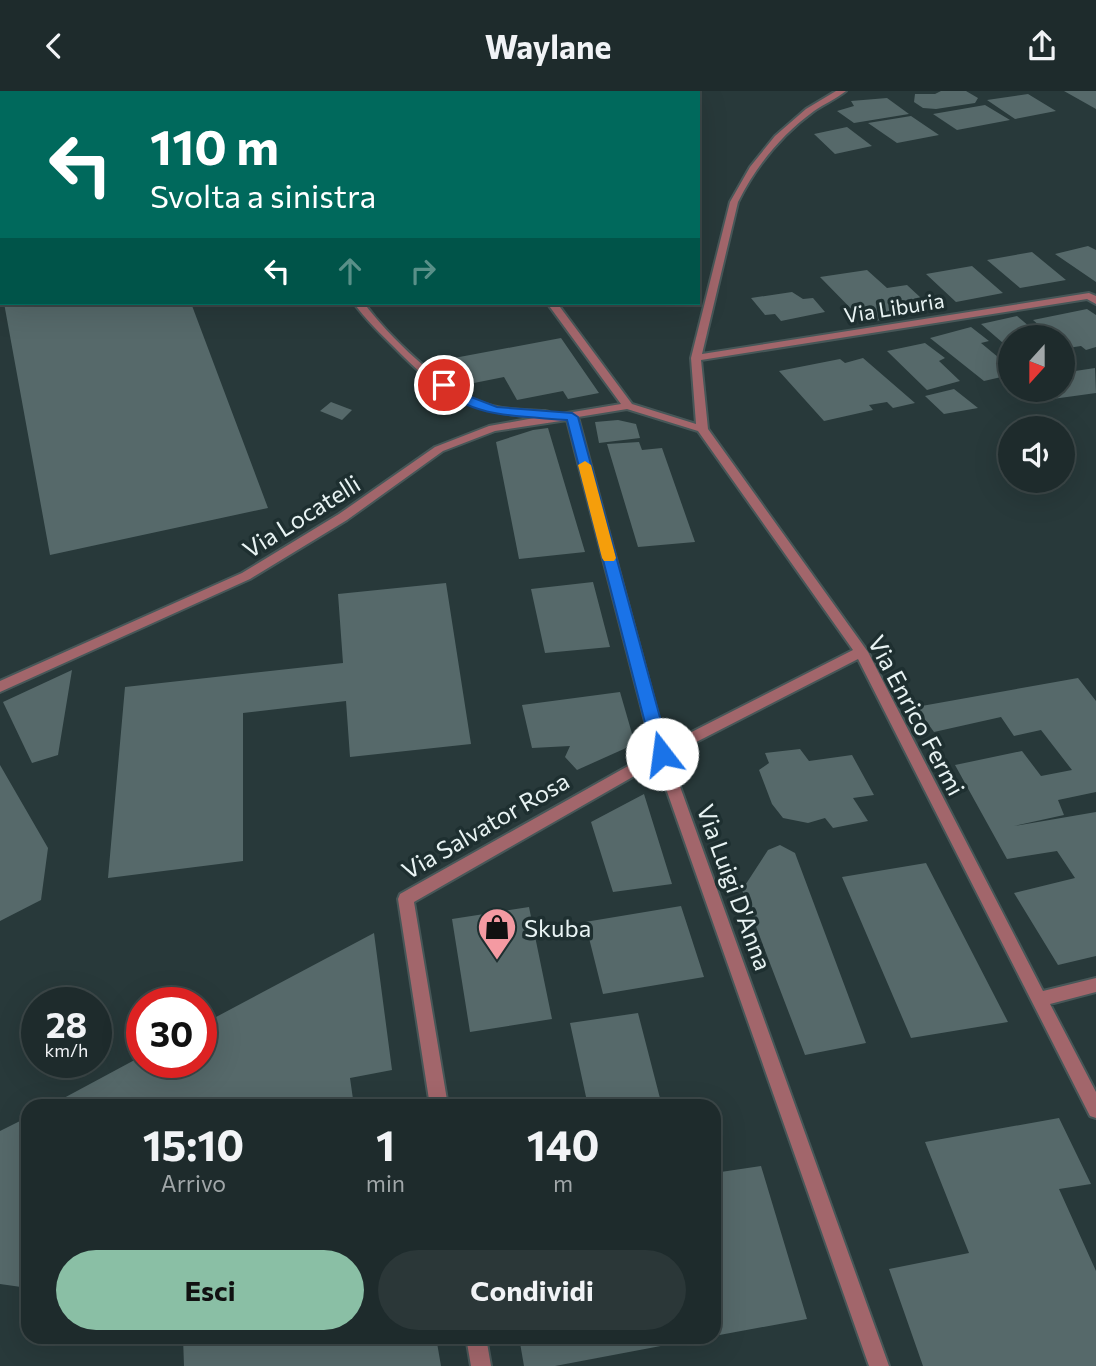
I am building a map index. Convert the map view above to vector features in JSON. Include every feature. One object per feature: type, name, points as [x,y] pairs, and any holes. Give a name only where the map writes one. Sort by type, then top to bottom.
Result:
[{"type":"street","points":[[553,305],[628,406],[702,429],[696,358],[734,202],[743,182],[793,124],[827,98],[842,91]]},
{"type":"street","name":"Via Liburia","points":[[696,358],[1089,296],[1096,301]]},
{"type":"street","points":[[360,305],[366,314],[428,373],[461,398],[495,410],[572,417]]},
{"type":"street","name":"Via Locatelli","points":[[0,687],[246,576],[343,517],[439,449],[493,428],[628,406]]},
{"type":"street","name":"Via Luigi D'Anna","points":[[572,417],[662,754],[879,1366]]},
{"type":"street","name":"Via Enrico Fermi","points":[[702,429],[861,652],[1096,1110]]},
{"type":"street","name":"Via Salvator Rosa","points":[[438,1099],[406,899],[662,754],[861,652]]},
{"type":"street","points":[[1039,999],[1096,985]]},
{"type":"street","points":[[477,1344],[481,1366]]},
{"type":"building","points":[[941,91],[966,91],[978,98],[975,103],[936,109],[923,108],[914,102],[915,94],[935,94]]},
{"type":"building","points":[[1064,91],[1096,91],[1096,109]]},
{"type":"building","points":[[1028,94],[1056,111],[1015,119],[987,100]]},
{"type":"building","points":[[887,98],[909,114],[854,123],[837,111],[854,106],[851,101]]},
{"type":"building","points":[[985,105],[1010,120],[957,130],[933,114]]},
{"type":"building","points":[[911,116],[939,135],[897,143],[868,123]]},
{"type":"building","points":[[847,127],[872,146],[835,154],[814,134]]},
{"type":"building","points":[[1088,246],[1096,250],[1096,282],[1055,254]]},
{"type":"building","points":[[1032,252],[1066,280],[1020,288],[987,260]]},
{"type":"building","points":[[972,266],[1003,293],[956,302],[926,274]]},
{"type":"building","points":[[867,270],[887,288],[907,285],[934,310],[865,323],[820,277]]},
{"type":"building","points":[[792,292],[803,299],[813,298],[825,312],[781,321],[775,314],[765,315],[751,298]]},
{"type":"building","points":[[4,305],[192,305],[268,508],[50,555]]},
{"type":"building","points":[[1087,309],[1096,315],[1096,347],[1086,350],[1081,346],[1075,347],[1075,325],[1039,325],[1033,320]]},
{"type":"building","points":[[1017,316],[1028,325],[998,325],[998,339],[981,324]]},
{"type":"building","points":[[971,327],[989,341],[981,343],[998,357],[998,378],[984,381],[930,338]]},
{"type":"building","points":[[561,338],[599,393],[568,399],[563,391],[517,400],[504,377],[469,384],[454,358]]},
{"type":"building","points":[[925,343],[945,358],[939,361],[960,381],[927,390],[887,351]]},
{"type":"building","points":[[863,358],[915,403],[893,408],[887,402],[869,405],[873,410],[824,421],[779,371],[840,359],[845,363]]},
{"type":"building","points":[[1095,368],[1096,393],[1075,396],[1075,371]]},
{"type":"building","points":[[954,389],[978,408],[944,414],[925,396]]},
{"type":"building","points":[[331,402],[352,410],[342,420],[320,411]]},
{"type":"building","points":[[618,420],[636,424],[640,438],[599,443],[595,422]]},
{"type":"building","points":[[548,428],[585,552],[519,559],[496,442]]},
{"type":"building","points":[[639,442],[642,450],[662,448],[695,542],[638,547],[607,444]]},
{"type":"building","points":[[593,582],[610,647],[545,653],[531,589]]},
{"type":"building","points":[[446,583],[471,744],[350,757],[346,701],[243,713],[243,861],[108,878],[125,687],[343,663],[338,594]]},
{"type":"building","points":[[72,670],[58,755],[32,763],[3,702]]},
{"type":"building","points":[[1078,678],[1096,701],[1096,792],[1058,800],[1064,815],[1014,826],[1096,812],[1096,956],[1058,965],[1014,893],[1075,878],[1057,851],[1007,859],[955,765],[1022,751],[1041,776],[1072,770],[1041,730],[1014,736],[1001,717],[934,732],[916,707]]},
{"type":"building","points":[[620,692],[635,744],[577,770],[565,757],[570,746],[532,748],[522,705]]},
{"type":"building","points":[[800,749],[809,761],[852,755],[874,795],[853,798],[868,821],[833,828],[825,818],[808,823],[783,818],[772,804],[759,770],[769,763],[765,753]]},
{"type":"building","points":[[0,765],[48,848],[41,900],[0,921]]},
{"type":"building","points":[[644,794],[672,884],[613,892],[591,822]]},
{"type":"building","points":[[780,845],[795,853],[866,1043],[805,1055],[742,890],[768,850]]},
{"type":"building","points":[[926,863],[1008,1022],[911,1038],[842,877]]},
{"type":"building","points":[[681,906],[704,977],[603,994],[585,922]]},
{"type":"building","points":[[529,907],[552,1019],[470,1032],[452,919]]},
{"type":"building","points":[[374,933],[392,1070],[350,1078],[353,1099],[62,1099],[101,1078],[112,1078],[112,1072],[126,1065],[126,1078],[217,1078],[217,1016]]},
{"type":"building","points":[[638,1013],[660,1099],[586,1099],[570,1023]]},
{"type":"building","points":[[1059,1118],[1091,1184],[1059,1189],[1096,1271],[1096,1366],[923,1366],[889,1269],[969,1253],[925,1142]]},
{"type":"building","points":[[21,1120],[21,1287],[0,1284],[0,1131]]},
{"type":"building","points":[[761,1166],[807,1319],[721,1335],[721,1172]]},
{"type":"building","points":[[183,1344],[437,1344],[441,1366],[184,1366]]},
{"type":"building","points":[[520,1344],[671,1344],[555,1366],[524,1366]]},
{"type":"slow traffic","points":[[585,465],[609,558]]},
{"type":"place","name":"Skuba","points":[[497,961]]},
{"type":"route","points":[[444,385],[461,398],[495,410],[572,417],[662,754]]}]
